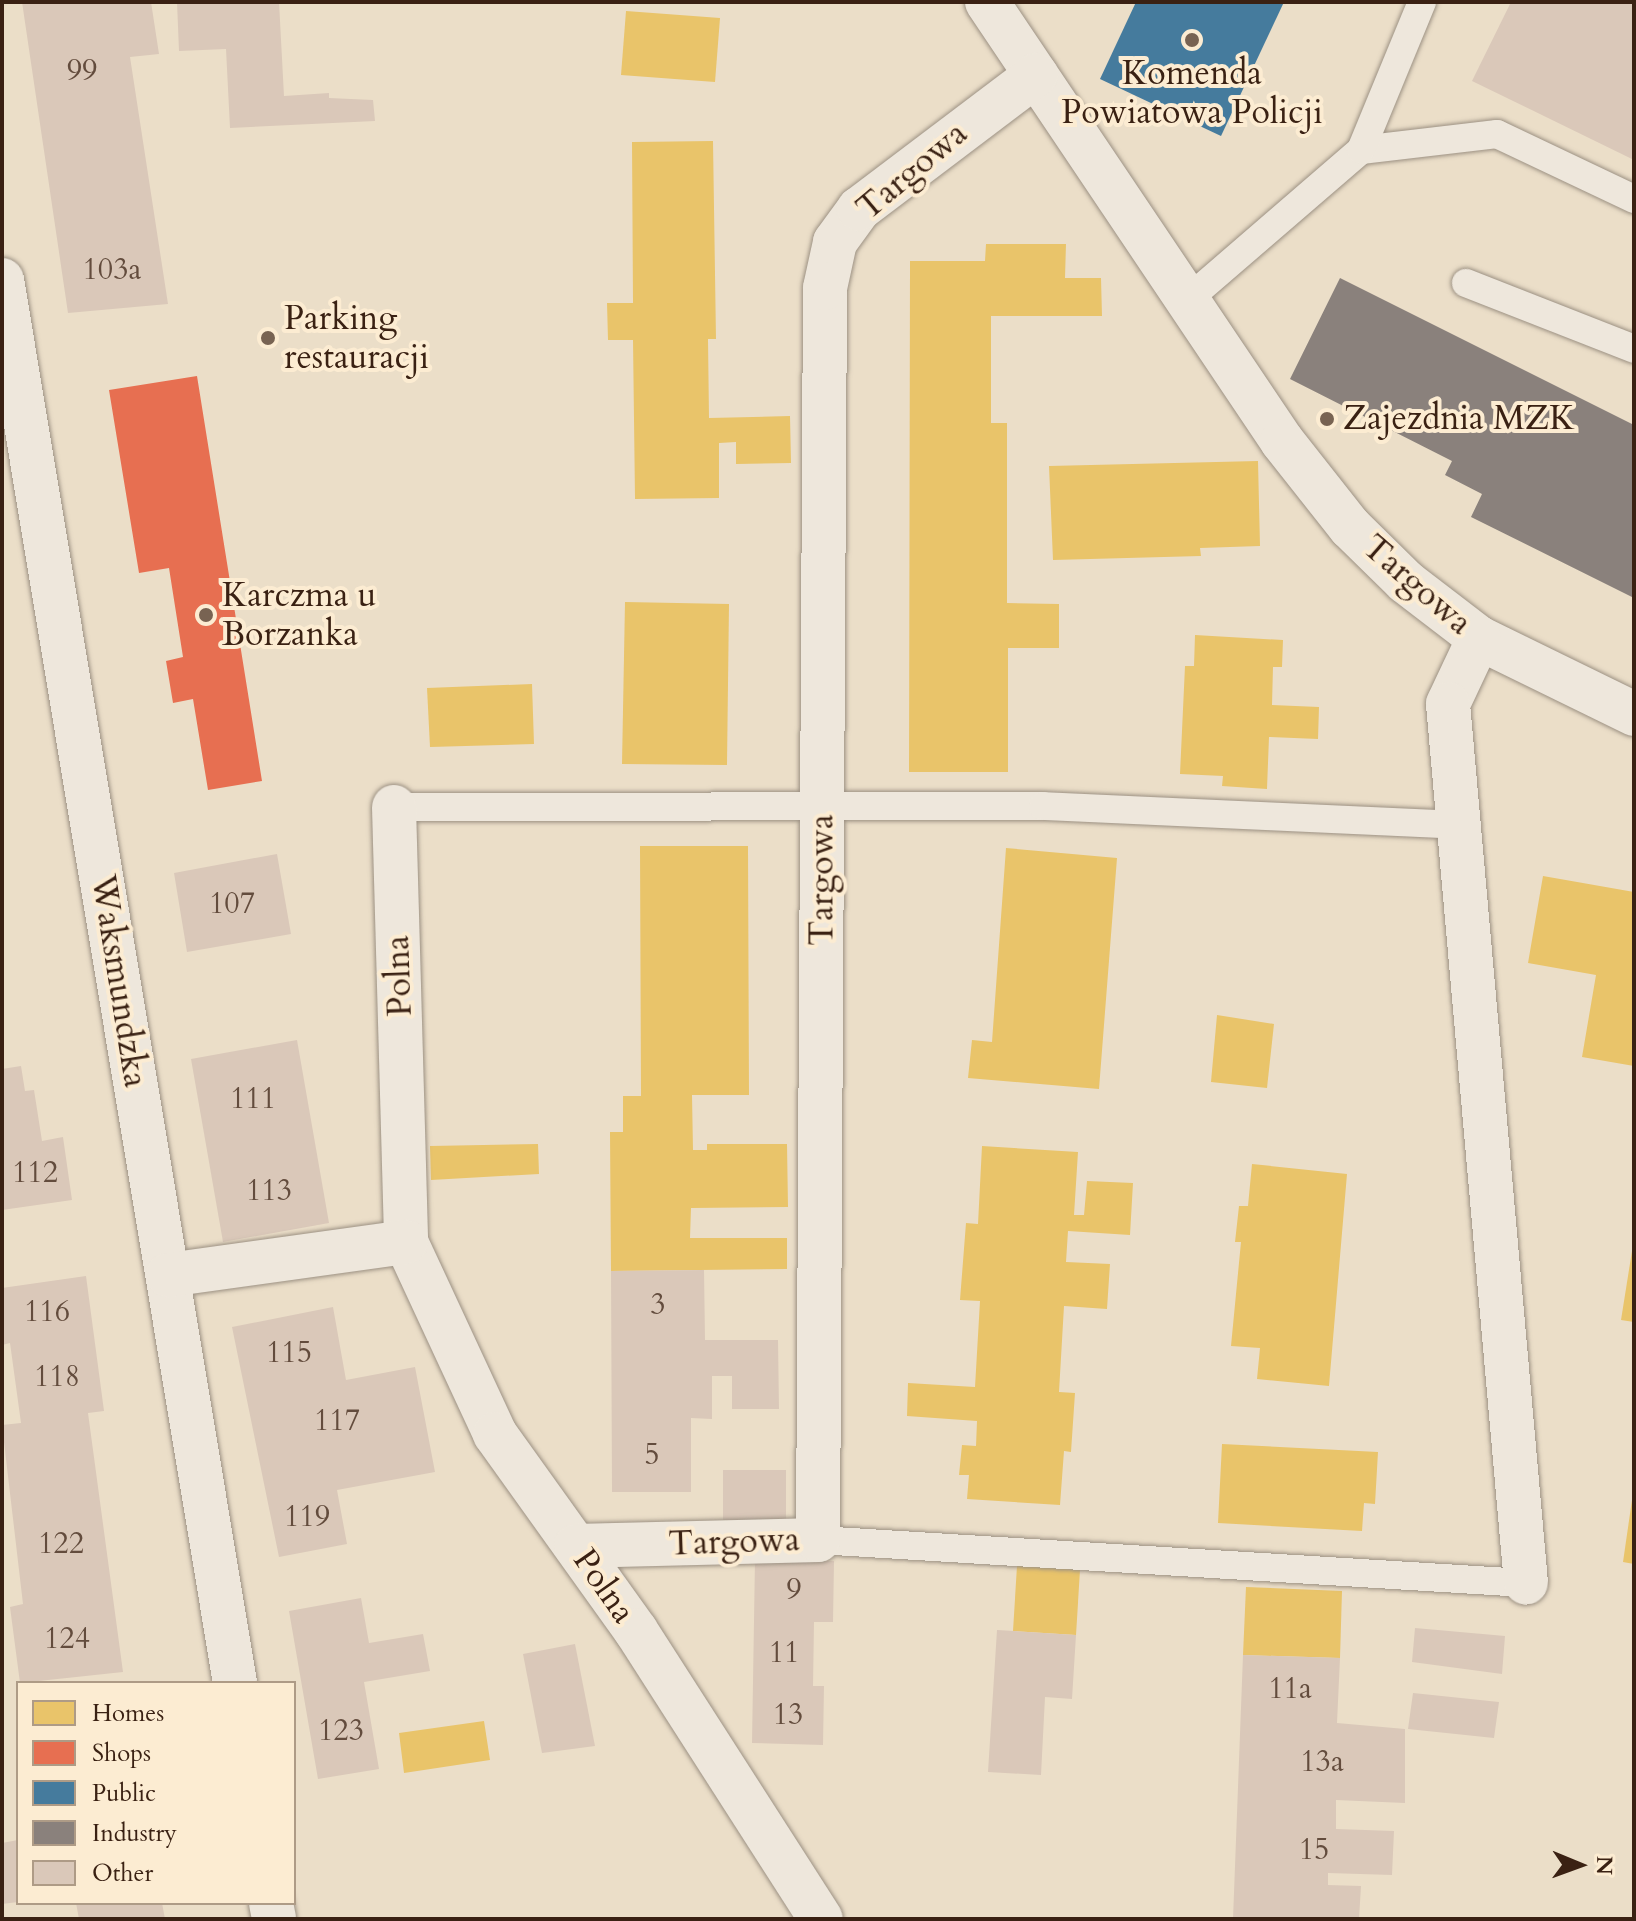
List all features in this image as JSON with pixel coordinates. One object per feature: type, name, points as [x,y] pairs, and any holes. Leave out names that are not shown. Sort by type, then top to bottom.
[{"type":"street","name":"Targowa","points":[[987,2],[1282,441],[1350,527],[1406,582],[1479,638],[1634,714]]},
{"type":"street","name":"Targowa","points":[[576,1546],[818,1540],[825,288],[835,242],[859,209],[1036,75]]},
{"type":"street","name":"Waksmundzka","points":[[2,280],[235,1681]]},
{"type":"street","points":[[1479,638],[1448,704],[1456,825],[1526,1583]]},
{"type":"street","name":"Polna","points":[[394,807],[406,1242],[495,1434],[576,1546],[821,1919]]},
{"type":"street","points":[[168,1275],[406,1242]]},
{"type":"lane","points":[[1186,301],[1361,150],[1422,2]]},
{"type":"lane","points":[[1361,150],[1497,134],[1634,199]]},
{"type":"lane","points":[[1466,283],[1634,349]]},
{"type":"lane","points":[[394,807],[1043,806],[1456,825]]},
{"type":"lane","points":[[818,1540],[1526,1583]]},
{"type":"building: Homes","points":[[626,11],[720,18],[715,82],[621,75]]},
{"type":"building: Homes","points":[[713,141],[716,339],[708,339],[709,418],[790,416],[791,463],[736,464],[736,442],[719,443],[719,498],[635,499],[633,340],[608,340],[607,303],[633,303],[632,142]]},
{"type":"building: Homes","points":[[986,244],[1066,244],[1065,278],[1101,278],[1102,316],[991,316],[991,423],[1007,423],[1007,603],[1059,604],[1059,648],[1008,648],[1008,772],[909,772],[910,261],[985,261]]},
{"type":"building: Homes","points":[[1258,461],[1260,546],[1200,548],[1201,556],[1053,560],[1049,466]]},
{"type":"building: Homes","points":[[625,602],[729,604],[727,765],[622,764]]},
{"type":"building: Homes","points":[[1195,635],[1283,640],[1282,667],[1273,667],[1272,705],[1319,707],[1318,739],[1269,737],[1267,789],[1222,786],[1223,776],[1180,774],[1185,666],[1194,666]]},
{"type":"building: Homes","points":[[532,684],[534,744],[430,747],[427,688]]},
{"type":"building: Homes","points":[[640,846],[748,846],[749,1095],[692,1095],[693,1150],[707,1150],[707,1144],[787,1144],[788,1207],[691,1208],[690,1238],[787,1238],[787,1269],[611,1271],[610,1132],[623,1132],[623,1096],[641,1096]]},
{"type":"building: Homes","points":[[1006,848],[1117,858],[1099,1089],[968,1078],[972,1040],[992,1042]]},
{"type":"building: Homes","points":[[1543,876],[1634,892],[1634,1066],[1582,1057],[1596,975],[1528,963]]},
{"type":"building: Homes","points":[[1217,1015],[1274,1024],[1267,1088],[1211,1082]]},
{"type":"building: Homes","points":[[538,1144],[539,1174],[431,1180],[430,1146]]},
{"type":"building: Homes","points":[[982,1146],[1078,1152],[1074,1215],[1084,1215],[1087,1181],[1133,1183],[1130,1235],[1068,1231],[1066,1262],[1110,1264],[1107,1309],[1064,1306],[1059,1392],[1075,1393],[1071,1452],[1064,1451],[1060,1505],[967,1499],[969,1475],[959,1475],[962,1445],[976,1446],[977,1421],[907,1416],[908,1383],[975,1387],[980,1301],[960,1300],[966,1223],[978,1224]]},
{"type":"building: Homes","points":[[1252,1164],[1347,1174],[1329,1386],[1257,1379],[1260,1348],[1231,1346],[1241,1242],[1235,1242],[1239,1206],[1248,1206]]},
{"type":"building: Homes","points":[[1634,1251],[1634,1322],[1621,1320]]},
{"type":"building: Homes","points":[[1222,1444],[1378,1452],[1375,1504],[1364,1503],[1362,1531],[1218,1523]]},
{"type":"building: Homes","points":[[1634,1500],[1634,1564],[1623,1562]]},
{"type":"building: Homes","points":[[1017,1566],[1080,1570],[1076,1635],[1013,1631]]},
{"type":"building: Homes","points":[[1246,1587],[1342,1591],[1340,1658],[1243,1655]]},
{"type":"building: Homes","points":[[484,1721],[490,1760],[404,1773],[399,1733]]},
{"type":"building: Shops","name":"Karczma u Borzanka","points":[[197,376],[262,781],[208,790],[193,699],[173,703],[166,661],[183,657],[169,568],[139,573],[109,390]]},
{"type":"building: Public","name":"Komenda Powiatowa Policji","points":[[1136,2],[1284,2],[1221,136],[1100,79]]},
{"type":"building: Industry","points":[[1340,278],[1634,425],[1634,598],[1471,517],[1482,494],[1445,475],[1452,461],[1290,379]]},
{"type":"building: Other","points":[[22,2],[151,2],[159,54],[130,57],[168,304],[68,313]]},
{"type":"building: Other","points":[[177,2],[279,2],[284,96],[329,93],[329,98],[373,100],[375,121],[230,128],[226,49],[179,51]]},
{"type":"building: Other","points":[[1511,2],[1634,2],[1634,160],[1472,81]]},
{"type":"building: Other","points":[[277,854],[291,934],[187,952],[174,873]]},
{"type":"building: Other","points":[[297,1040],[329,1223],[223,1242],[191,1059]]},
{"type":"building: Other","points":[[21,1066],[25,1091],[34,1090],[42,1141],[63,1137],[72,1200],[2,1210],[2,1069]]},
{"type":"building: Other","points":[[704,1270],[705,1340],[778,1340],[779,1409],[732,1409],[732,1376],[712,1376],[712,1419],[691,1418],[691,1492],[612,1492],[611,1271]]},
{"type":"building: Other","points":[[86,1276],[104,1411],[88,1413],[123,1672],[20,1681],[10,1607],[23,1604],[2,1425],[21,1423],[10,1343],[2,1345],[2,1288]]},
{"type":"building: Other","points":[[333,1307],[346,1380],[415,1367],[435,1472],[337,1490],[347,1544],[279,1557],[232,1327]]},
{"type":"building: Other","points":[[723,1470],[786,1470],[786,1520],[723,1520]]},
{"type":"building: Other","points":[[755,1559],[834,1561],[833,1622],[814,1622],[813,1686],[824,1686],[823,1745],[752,1743]]},
{"type":"building: Other","points":[[361,1598],[369,1643],[423,1634],[430,1671],[364,1682],[379,1769],[318,1779],[289,1611]]},
{"type":"building: Other","points":[[1415,1628],[1505,1636],[1502,1674],[1412,1662]]},
{"type":"building: Other","points":[[997,1630],[1076,1635],[1072,1699],[1045,1697],[1041,1775],[988,1772]]},
{"type":"building: Other","points":[[575,1644],[595,1746],[542,1753],[523,1654]]},
{"type":"building: Other","points":[[1243,1655],[1340,1658],[1337,1723],[1405,1729],[1405,1803],[1336,1800],[1336,1829],[1394,1831],[1392,1875],[1328,1873],[1328,1885],[1361,1886],[1359,1919],[1233,1919]]},
{"type":"building: Other","points":[[1413,1693],[1499,1702],[1494,1738],[1408,1729]]},
{"type":"building: Other","points":[[16,1840],[16,1902],[2,1904],[2,1843]]},
{"type":"building: Other","points":[[76,1905],[162,1905],[165,1919],[79,1919]]},
{"type":"place","name":"Komenda Powiatowa Policji","points":[[1192,40]]},
{"type":"place","name":"Parking restauracji","points":[[268,338]]},
{"type":"place","name":"Zajezdnia MZK","points":[[1327,419]]},
{"type":"place","name":"Karczma u Borzanka","points":[[206,615]]}]
